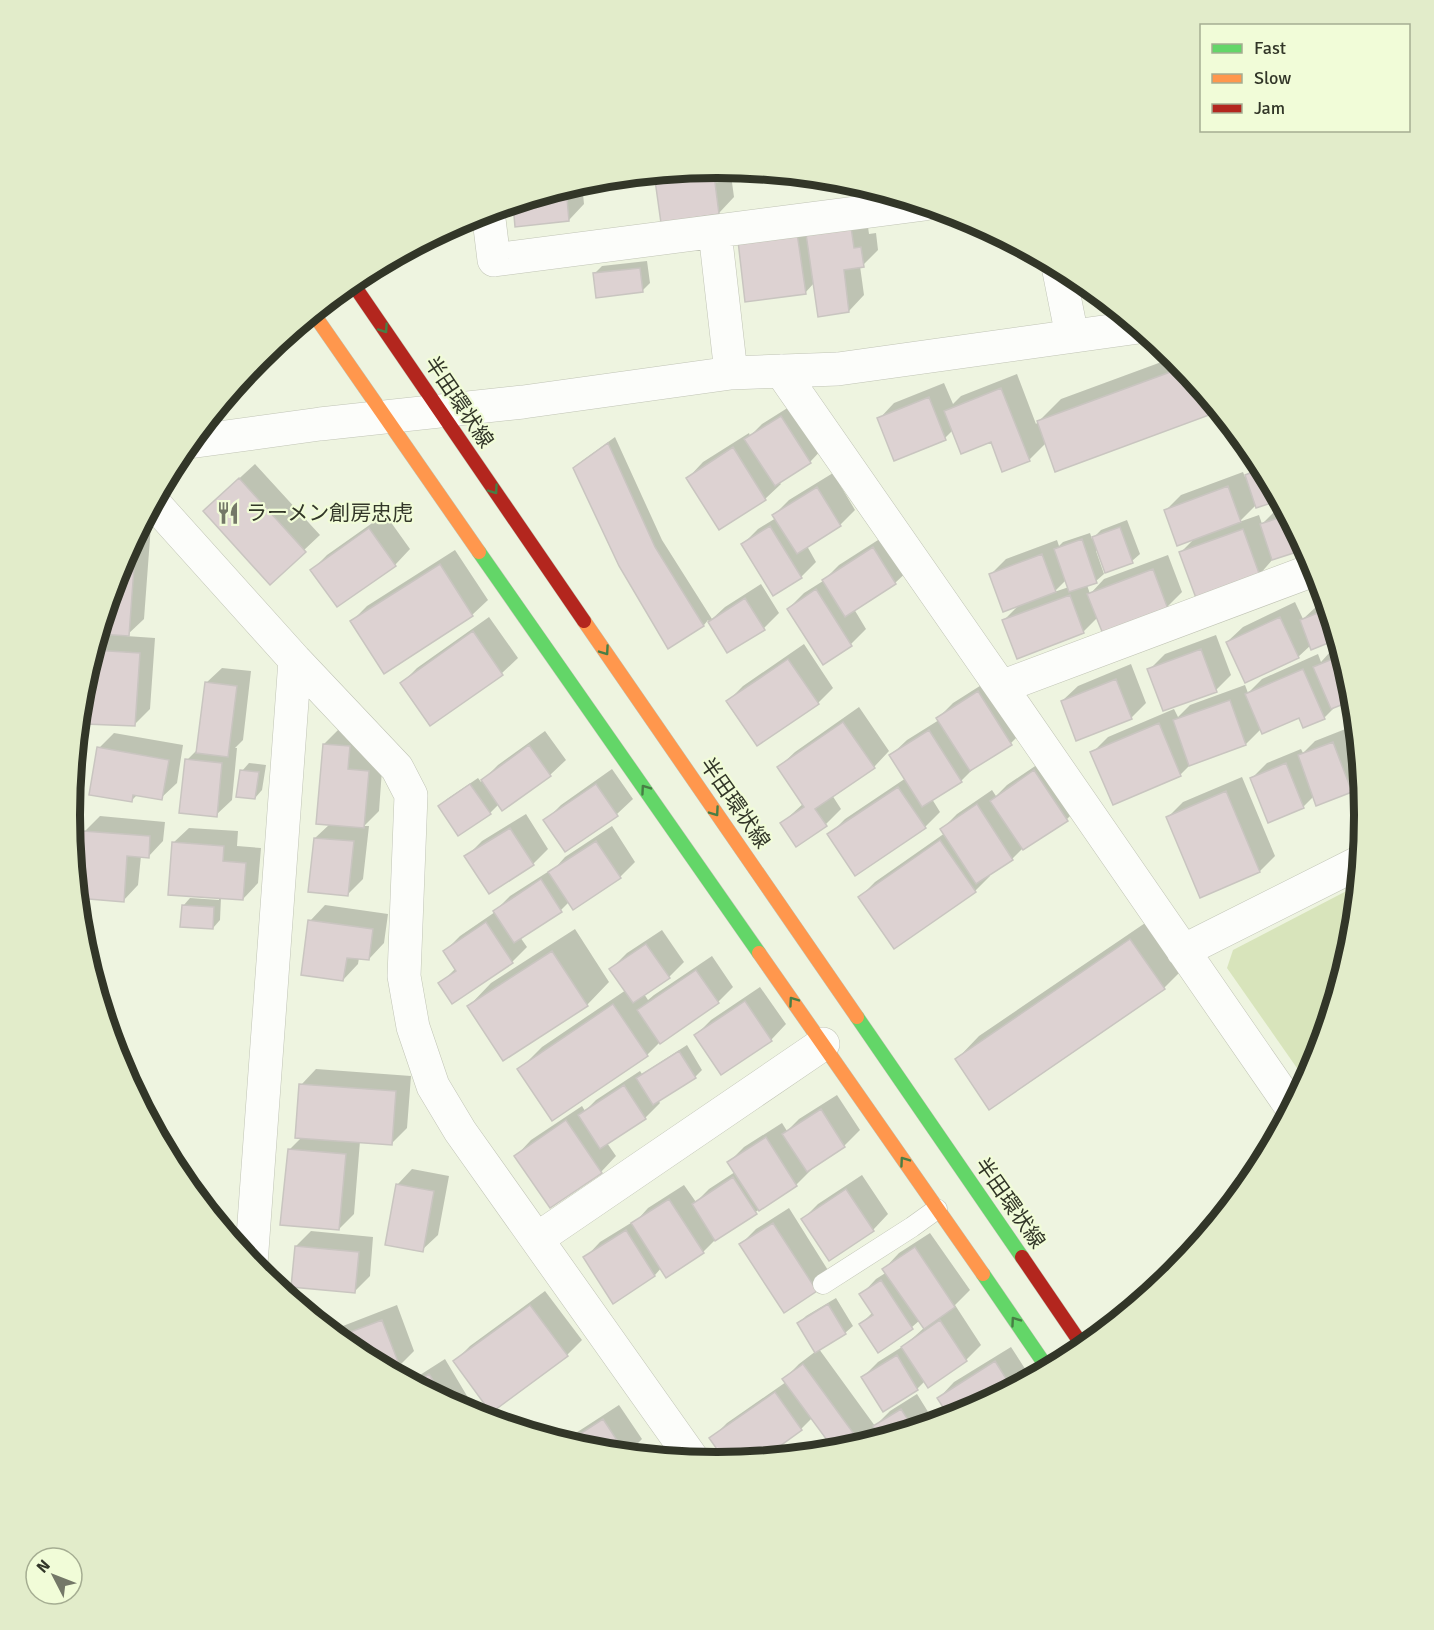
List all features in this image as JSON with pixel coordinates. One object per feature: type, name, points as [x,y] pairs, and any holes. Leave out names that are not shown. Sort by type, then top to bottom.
[{"type":"main road","name":"半田環状線","points":[[357,289],[1078,1340]]},
{"type":"main road","points":[[317,319],[1043,1362]]},
{"type":"street","points":[[489,220],[494,260],[907,207]]},
{"type":"street","points":[[715,232],[731,373]]},
{"type":"street","points":[[1061,279],[1072,336]]},
{"type":"street","points":[[202,440],[523,402],[731,373],[838,369],[1128,328]]},
{"type":"street","points":[[781,371],[1287,1101]]},
{"type":"street","points":[[158,508],[295,660],[397,768],[411,795],[404,976],[413,1027],[434,1086],[460,1131],[687,1451]]},
{"type":"street","points":[[1001,687],[1306,572]]},
{"type":"street","points":[[252,1250],[295,660]]},
{"type":"street","points":[[1183,951],[1352,866]]},
{"type":"street","points":[[537,1239],[823,1044]]},
{"type":"lane","points":[[823,1284],[937,1209]]},
{"type":"green space","points":[[1350,889],[1333,980],[1321,1020],[1300,1072],[1227,968],[1233,950]]},
{"type":"building","points":[[714,178],[719,214],[661,223],[655,181]]},
{"type":"building","points":[[567,196],[569,221],[515,227],[514,211]]},
{"type":"building","points":[[851,227],[854,248],[861,247],[864,267],[844,270],[849,312],[818,317],[806,234]]},
{"type":"building","points":[[797,233],[806,294],[745,302],[738,241]]},
{"type":"building","points":[[640,268],[643,292],[596,298],[593,273]]},
{"type":"building","points":[[1174,371],[1212,414],[1055,472],[1037,421]]},
{"type":"building","points":[[1001,388],[1030,461],[1002,472],[991,442],[961,454],[944,411]]},
{"type":"building","points":[[929,397],[946,440],[894,461],[877,418]]},
{"type":"building","points":[[781,416],[811,463],[775,486],[744,439]]},
{"type":"building","points":[[608,443],[655,547],[704,626],[668,649],[619,566],[573,468]]},
{"type":"building","points":[[733,447],[766,500],[719,530],[686,478]]},
{"type":"building","points":[[1254,472],[1273,502],[1256,508],[1245,475]]},
{"type":"building","points":[[239,478],[306,552],[270,585],[203,511]]},
{"type":"building","points":[[1228,486],[1241,522],[1177,546],[1164,510]]},
{"type":"building","points":[[817,487],[841,526],[797,554],[772,515]]},
{"type":"building","points":[[1281,517],[1297,552],[1272,560],[1260,524]]},
{"type":"building","points":[[770,526],[802,578],[773,596],[741,544]]},
{"type":"building","points":[[1120,527],[1133,563],[1105,573],[1092,537]]},
{"type":"building","points":[[369,528],[396,566],[337,607],[310,570]]},
{"type":"building","points":[[1243,529],[1260,576],[1196,598],[1179,552]]},
{"type":"building","points":[[1082,539],[1097,583],[1069,592],[1054,549]]},
{"type":"building","points":[[873,547],[896,584],[845,617],[822,580]]},
{"type":"building","points":[[1042,554],[1056,592],[1003,612],[989,574]]},
{"type":"building","points":[[135,556],[129,636],[106,634]]},
{"type":"building","points":[[440,564],[473,616],[384,674],[350,621]]},
{"type":"building","points":[[1153,569],[1168,609],[1103,634],[1087,594]]},
{"type":"building","points":[[816,589],[852,646],[823,665],[787,609]]},
{"type":"building","points":[[1070,595],[1084,633],[1017,659],[1002,620]]},
{"type":"building","points":[[745,598],[765,630],[727,653],[708,622]]},
{"type":"building","points":[[1321,612],[1331,642],[1311,650],[1300,620]]},
{"type":"building","points":[[1280,617],[1299,658],[1245,683],[1226,642]]},
{"type":"building","points":[[473,631],[503,675],[430,726],[400,683]]},
{"type":"building","points":[[1201,649],[1217,692],[1163,711],[1147,669]]},
{"type":"building","points":[[101,651],[140,653],[135,726],[86,724]]},
{"type":"building","points":[[1335,658],[1344,704],[1331,709],[1313,667]]},
{"type":"building","points":[[788,659],[819,704],[757,746],[726,701]]},
{"type":"building","points":[[1303,669],[1325,719],[1303,728],[1299,718],[1262,734],[1245,694]]},
{"type":"building","points":[[1116,679],[1132,719],[1076,741],[1061,701]]},
{"type":"building","points":[[205,682],[237,686],[228,757],[196,753]]},
{"type":"building","points":[[978,691],[1012,745],[970,771],[936,718]]},
{"type":"building","points":[[1230,700],[1246,745],[1189,766],[1173,720]]},
{"type":"building","points":[[843,722],[875,768],[815,809],[827,826],[796,847],[780,823],[804,807],[777,767]]},
{"type":"building","points":[[1159,723],[1181,776],[1113,805],[1090,752]]},
{"type":"building","points":[[929,730],[962,782],[922,807],[889,755]]},
{"type":"building","points":[[1333,742],[1352,792],[1316,806],[1298,755]]},
{"type":"building","points":[[323,744],[350,746],[348,769],[369,771],[364,828],[316,824]]},
{"type":"building","points":[[529,745],[551,776],[502,811],[481,780]]},
{"type":"building","points":[[97,747],[169,760],[162,800],[133,795],[132,802],[89,795]]},
{"type":"building","points":[[185,759],[222,763],[217,817],[179,813]]},
{"type":"building","points":[[1286,763],[1304,808],[1268,823],[1250,778]]},
{"type":"building","points":[[240,770],[259,772],[255,799],[236,797]]},
{"type":"building","points":[[1034,770],[1068,821],[1023,850],[990,801]]},
{"type":"building","points":[[470,784],[491,814],[458,836],[438,806]]},
{"type":"building","points":[[596,784],[618,816],[565,852],[543,820]]},
{"type":"building","points":[[898,787],[926,828],[855,876],[827,834]]},
{"type":"building","points":[[1226,791],[1260,872],[1200,898],[1166,817]]},
{"type":"building","points":[[977,804],[1013,860],[976,884],[940,829]]},
{"type":"building","points":[[510,828],[534,865],[489,894],[464,856]]},
{"type":"building","points":[[83,831],[150,836],[149,858],[127,856],[124,902],[85,899],[81,854]]},
{"type":"building","points":[[314,838],[354,841],[348,896],[308,892]]},
{"type":"building","points":[[940,840],[976,892],[894,949],[858,897]]},
{"type":"building","points":[[596,841],[621,878],[573,910],[548,872]]},
{"type":"building","points":[[172,842],[224,846],[223,861],[246,863],[243,900],[168,895]]},
{"type":"building","points":[[541,879],[562,912],[514,943],[493,911]]},
{"type":"building","points":[[182,905],[214,907],[213,929],[180,927]]},
{"type":"building","points":[[308,920],[373,929],[369,960],[347,958],[343,981],[301,975]]},
{"type":"building","points":[[486,922],[513,963],[452,1004],[438,983],[456,971],[443,951]]},
{"type":"building","points":[[1130,939],[1165,989],[989,1110],[955,1059]]},
{"type":"building","points":[[646,944],[670,978],[633,1003],[609,969]]},
{"type":"building","points":[[552,951],[588,1006],[503,1061],[467,1006]]},
{"type":"building","points":[[696,970],[719,1003],[660,1044],[637,1010]]},
{"type":"building","points":[[745,1001],[772,1041],[721,1075],[694,1035]]},
{"type":"building","points":[[613,1004],[648,1056],[552,1121],[517,1069]]},
{"type":"building","points":[[679,1051],[696,1078],[653,1105],[636,1078]]},
{"type":"building","points":[[299,1084],[396,1091],[392,1145],[295,1138]]},
{"type":"building","points":[[624,1085],[646,1119],[600,1149],[578,1115]]},
{"type":"building","points":[[821,1109],[845,1147],[807,1172],[782,1134]]},
{"type":"building","points":[[566,1120],[602,1173],[550,1208],[514,1156]]},
{"type":"building","points":[[766,1137],[797,1186],[759,1211],[727,1162]]},
{"type":"building","points":[[288,1149],[346,1154],[339,1230],[280,1225]]},
{"type":"building","points":[[733,1177],[757,1214],[715,1241],[692,1204]]},
{"type":"building","points":[[396,1184],[434,1191],[423,1252],[385,1245]]},
{"type":"building","points":[[846,1189],[874,1231],[829,1261],[801,1219]]},
{"type":"building","points":[[669,1199],[704,1253],[666,1278],[631,1223]]},
{"type":"building","points":[[773,1223],[817,1291],[784,1313],[739,1244]]},
{"type":"building","points":[[626,1230],[655,1276],[613,1304],[583,1257]]},
{"type":"building","points":[[295,1246],[359,1252],[355,1293],[291,1287]]},
{"type":"building","points":[[915,1247],[955,1307],[924,1329],[882,1269]]},
{"type":"building","points":[[881,1280],[913,1329],[878,1353],[859,1324],[873,1315],[859,1294]]},
{"type":"building","points":[[828,1304],[846,1334],[815,1353],[797,1323]]},
{"type":"building","points":[[530,1305],[568,1356],[493,1412],[489,1410],[453,1361]]},
{"type":"building","points":[[382,1320],[400,1367],[363,1345],[347,1333]]},
{"type":"building","points":[[940,1320],[967,1361],[928,1388],[901,1347]]},
{"type":"building","points":[[897,1355],[918,1390],[883,1412],[861,1377]]},
{"type":"building","points":[[995,1361],[1008,1382],[945,1410],[937,1398]]},
{"type":"building","points":[[803,1364],[856,1437],[828,1442],[782,1379]]},
{"type":"building","points":[[429,1374],[438,1388],[435,1387],[421,1379]]},
{"type":"building","points":[[775,1392],[802,1430],[775,1449],[759,1451],[719,1452],[709,1438]]},
{"type":"building","points":[[901,1409],[910,1423],[877,1432],[873,1426]]},
{"type":"building","points":[[603,1419],[620,1445],[593,1440],[576,1436]]},
{"type":"traffic: fast","points":[[479,552],[759,953]]},
{"type":"traffic: fast","points":[[857,1017],[1022,1257]]},
{"type":"traffic: fast","points":[[983,1274],[1043,1362]]},
{"type":"traffic: slow","points":[[317,319],[479,552]]},
{"type":"traffic: slow","points":[[584,621],[857,1017]]},
{"type":"traffic: slow","points":[[759,953],[983,1274]]},
{"type":"traffic: jam","points":[[357,289],[584,621]]},
{"type":"traffic: jam","points":[[1022,1257],[1078,1340]]},
{"type":"place","name":"ラーメン創房忠虎","points":[[228,513]]}]
